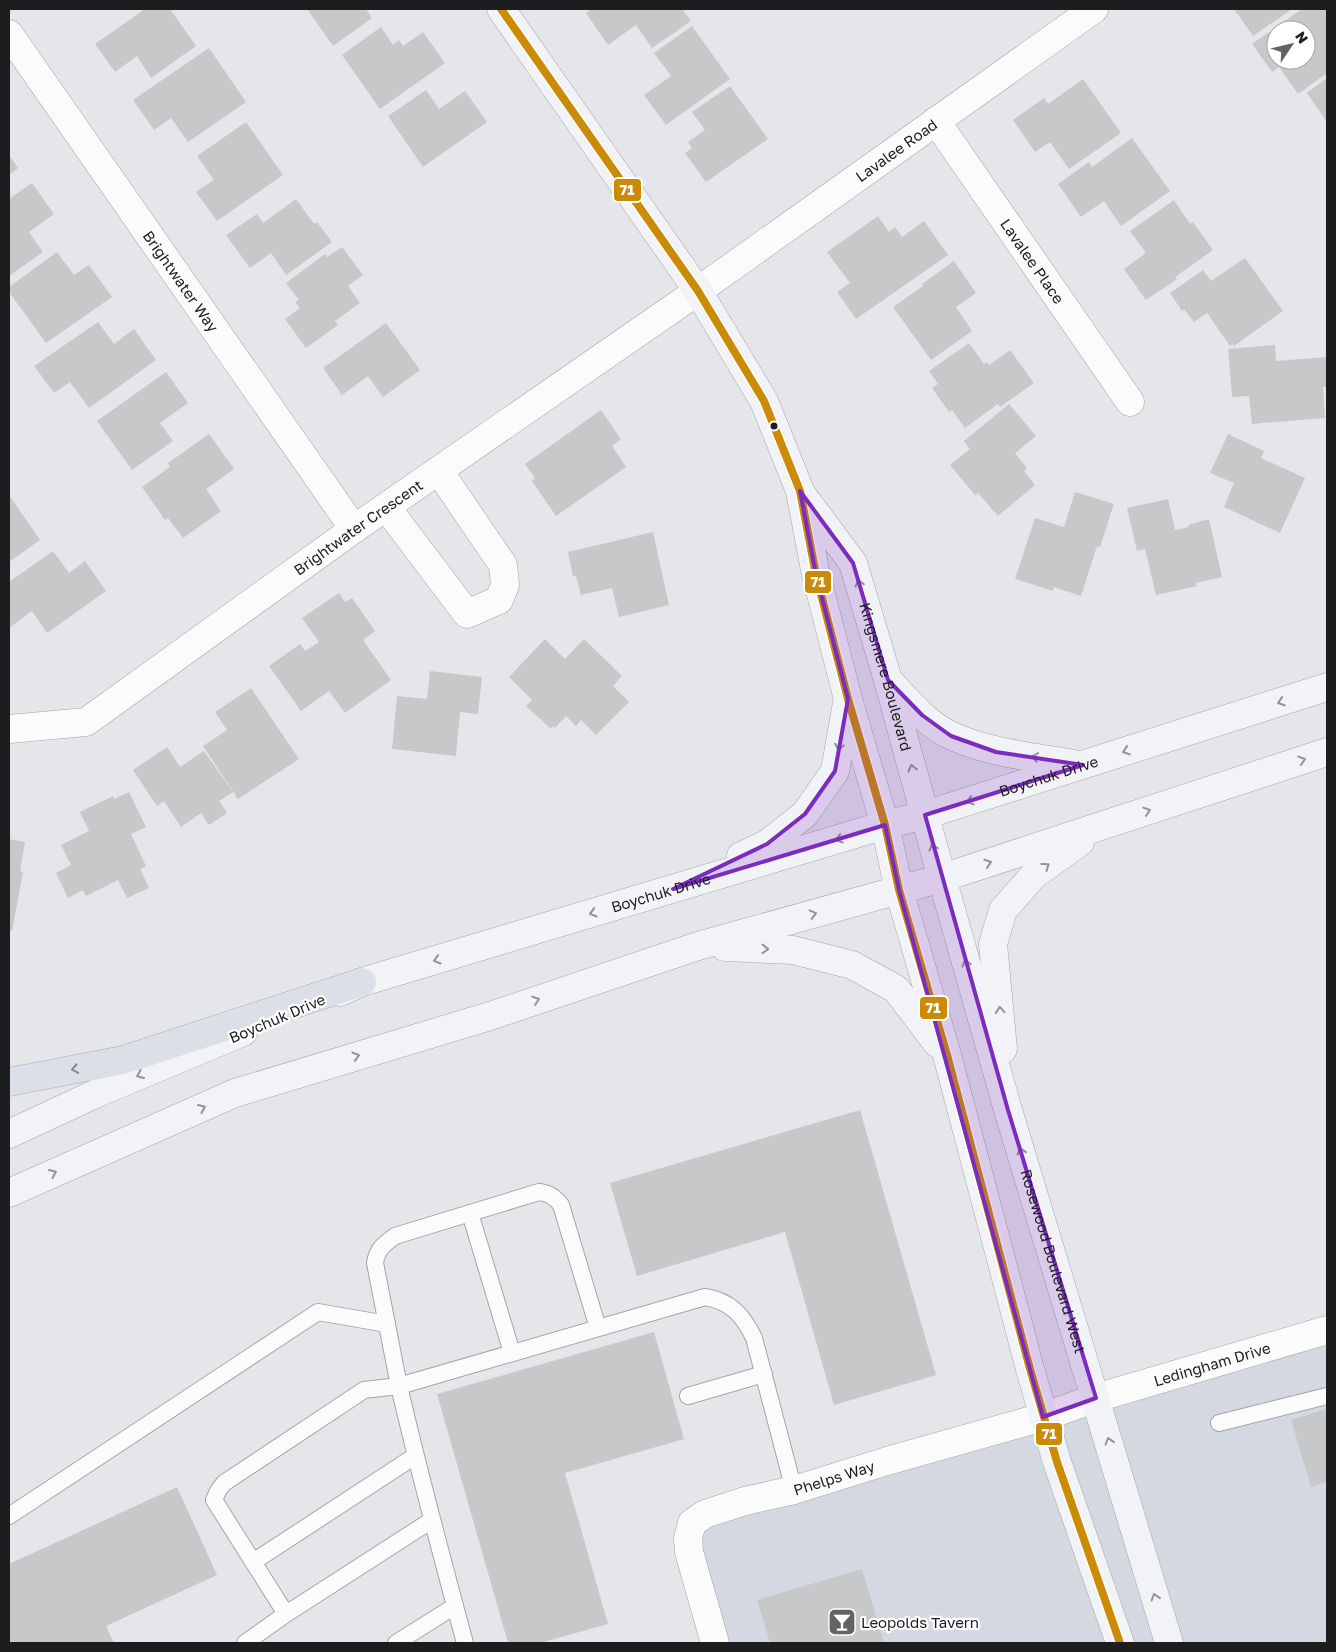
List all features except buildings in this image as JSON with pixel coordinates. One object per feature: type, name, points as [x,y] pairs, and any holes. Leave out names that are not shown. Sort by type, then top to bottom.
[{"type":"highway","points":[[9,1082],[123,1060],[362,982]]},
{"type":"main road","name":"Kingsmere Boulevard","points":[[501,9],[698,291],[764,401],[800,491],[816,575],[848,699],[885,825]]},
{"type":"main road","name":"Kingsmere Boulevard","points":[[800,491],[853,563],[888,680],[942,878]]},
{"type":"main road","points":[[888,680],[922,715],[951,736],[996,752],[1083,765]]},
{"type":"main road","name":"Boychuk Drive","points":[[9,1134],[95,1094],[362,982],[885,825],[925,815],[1327,687]]},
{"type":"main road","points":[[673,889],[766,844],[805,814],[835,771],[848,699]]},
{"type":"main road","points":[[9,1193],[235,1094],[490,1016],[698,946],[942,878],[1327,752]]},
{"type":"main road","points":[[885,825],[899,890],[947,1055],[1043,1417],[1120,1643]]},
{"type":"main road","points":[[1008,1110],[993,944],[1003,910],[1034,875],[1101,826]]},
{"type":"main road","name":"Rosewood Boulevard West","points":[[942,878],[1008,1110],[1169,1643]]},
{"type":"main road","points":[[698,946],[793,950],[852,965],[896,989],[947,1055]]},
{"type":"street","name":"Lavalee Road","points":[[698,291],[1094,9]]},
{"type":"street","name":"Brightwater Way","points":[[9,34],[354,529]]},
{"type":"street","name":"Lavalee Place","points":[[936,121],[1130,402]]},
{"type":"street","name":"Brightwater Crescent","points":[[9,729],[86,722],[354,529],[387,508],[698,291]]},
{"type":"street","points":[[387,508],[466,614],[499,600],[505,585],[502,564],[439,471]]},
{"type":"street","name":"Ledingham Drive","points":[[1096,1398],[1327,1330]]},
{"type":"street","name":"Phelps Way","points":[[715,1643],[689,1552],[688,1538],[692,1523],[705,1514],[1043,1417],[1096,1398]]},
{"type":"lane","points":[[465,1643],[415,1456],[399,1386],[375,1263],[376,1252],[395,1236],[539,1192],[547,1193],[556,1198],[561,1205],[598,1328]]},
{"type":"lane","points":[[470,1213],[512,1353]]},
{"type":"lane","points":[[286,1614],[214,1500],[224,1483],[364,1390],[399,1386],[705,1297],[718,1299],[734,1309],[748,1325],[754,1338],[794,1490]]},
{"type":"lane","points":[[9,1516],[318,1312],[387,1324]]},
{"type":"lane","points":[[688,1396],[764,1374]]},
{"type":"lane","points":[[1220,1423],[1327,1396]]},
{"type":"lane","points":[[253,1562],[415,1456]]},
{"type":"lane","points":[[245,1643],[286,1614],[432,1520]]},
{"type":"lane","points":[[396,1643],[455,1606]]},
{"type":"highlighted area","points":[[800,491],[853,563],[888,680],[922,715],[951,736],[996,752],[1083,765],[925,815],[1008,1110],[1096,1398],[1043,1417],[899,890],[885,825],[673,889],[767,844],[805,814],[835,771],[848,699],[816,575]]},
{"type":"shaded area","points":[[1327,1330],[1327,1643],[715,1643],[692,1523]]},
{"type":"transit line","name":"71","points":[[501,9],[698,291],[764,401],[800,491],[816,575],[848,699],[885,825],[899,890],[947,1055],[1030,1369],[1057,1462],[1120,1643]]},
{"type":"place","name":"Leopolds Tavern","points":[[842,1622]]}]
